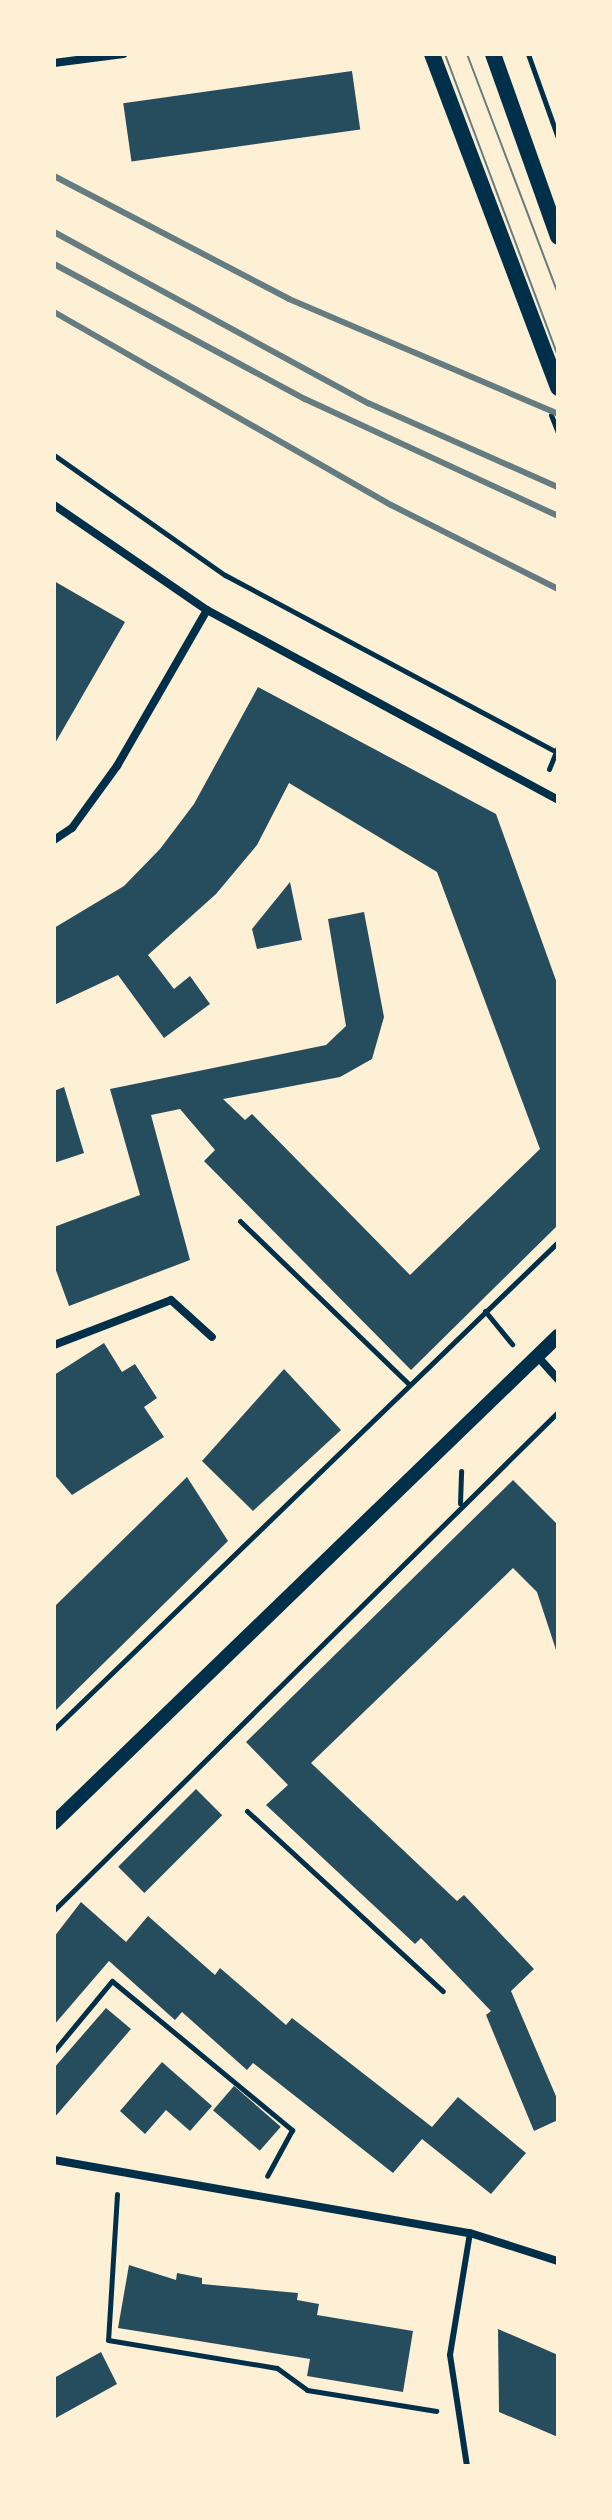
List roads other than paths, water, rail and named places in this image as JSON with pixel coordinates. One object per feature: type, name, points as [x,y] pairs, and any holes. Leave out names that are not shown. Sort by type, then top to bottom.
[{"type":"main road","points":[[432,54],[558,388]]},
{"type":"main road","points":[[493,54],[558,237]]},
{"type":"street","points":[[54,63],[123,54]]},
{"type":"street","points":[[54,505],[207,610],[558,800]]},
{"type":"street","points":[[54,840],[72,828],[117,766],[207,610]]},
{"type":"street","points":[[54,1345],[171,1300],[212,1337]]},
{"type":"street","points":[[54,1823],[558,1336]]},
{"type":"street","points":[[538,1357],[558,1379]]},
{"type":"street","points":[[54,2160],[470,2233],[558,2261]]},
{"type":"lane","points":[[467,2466],[450,2355],[470,2233]]},
{"type":"tram line","points":[[445,54],[558,357]]},
{"type":"tram line","points":[[467,54],[558,293]]},
{"type":"railway","points":[[54,176],[289,299],[558,414]]},
{"type":"railway","points":[[54,232],[368,403],[558,487]]},
{"type":"railway","points":[[54,264],[305,399],[558,516]]},
{"type":"railway","points":[[54,312],[391,505],[558,589]]}]
